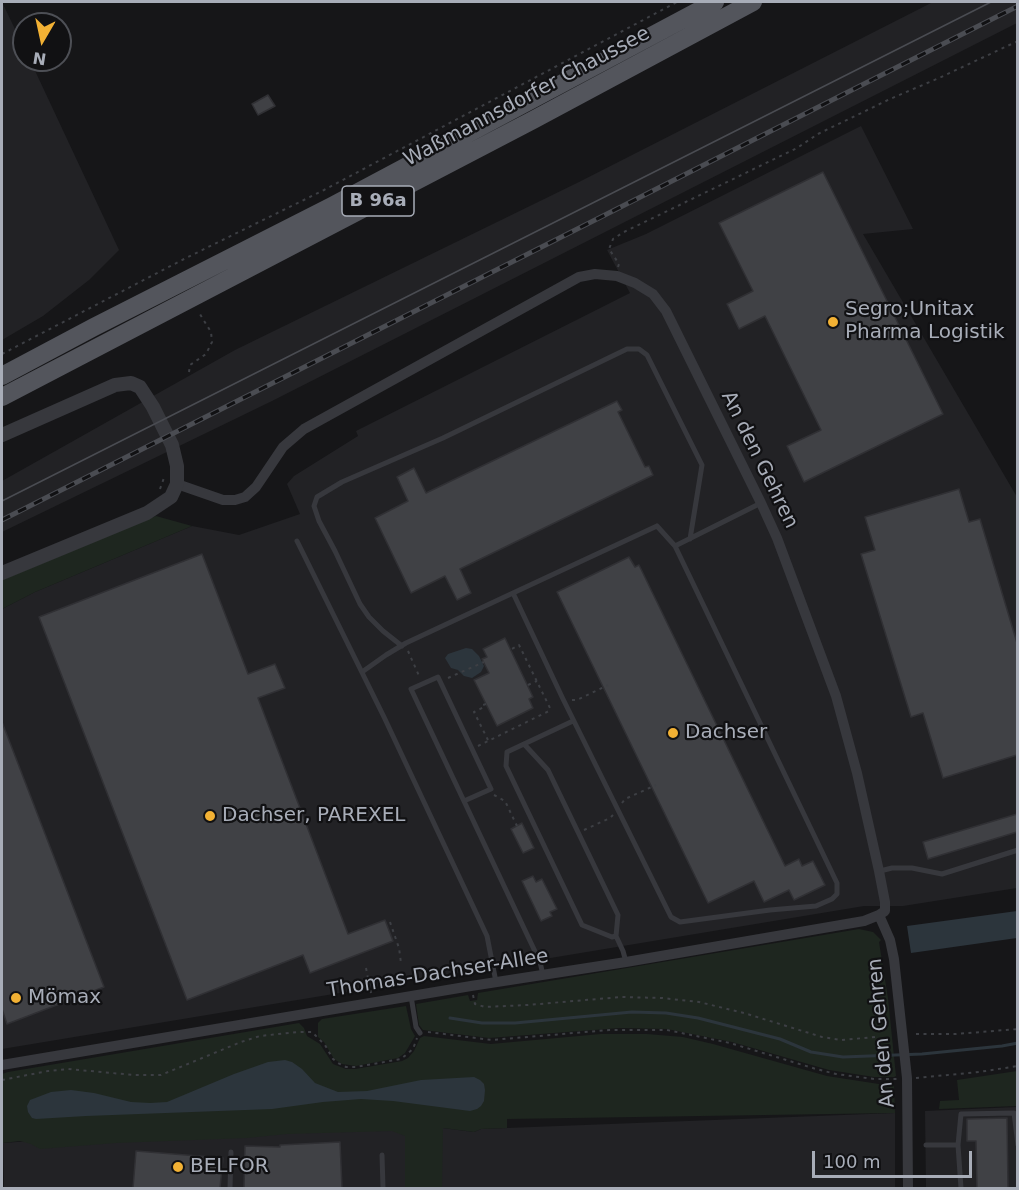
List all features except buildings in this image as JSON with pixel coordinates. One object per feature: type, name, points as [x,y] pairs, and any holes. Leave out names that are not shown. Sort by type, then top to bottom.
[{"type":"main road","name":"Waßmannsdorfer Chaussee","points":[[2,376],[342,200],[715,2]]},
{"type":"main road","name":"Waßmannsdorfer Chaussee","points":[[2,398],[753,2]]},
{"type":"street","name":"An den Gehren","points":[[177,484],[223,500],[235,500],[251,494],[283,447],[313,423],[579,277],[595,274],[617,276],[635,283],[652,294],[666,311],[761,503],[777,538],[836,696],[857,773],[879,871],[885,902],[885,911],[879,915],[890,940],[894,959],[906,1075],[908,1188]]},
{"type":"street","points":[[2,435],[115,385],[131,383],[140,387],[153,407],[172,445],[177,463],[177,484],[171,497],[147,513],[2,573]]},
{"type":"street","name":"Thomas-Dachser-Allee","points":[[2,1065],[626,962],[853,923],[879,915]]},
{"type":"lane","points":[[404,645],[383,631],[360,604],[319,521],[314,506],[317,497],[342,482],[443,438],[627,349],[639,349],[647,356],[702,465],[690,539]]},
{"type":"lane","points":[[675,546],[761,503]]},
{"type":"lane","points":[[362,672],[386,654],[404,645],[513,593],[657,526],[675,546],[837,884],[837,894],[832,899],[816,906],[680,922],[670,916],[573,721],[513,593]]},
{"type":"lane","points":[[297,541],[487,936],[496,982]]},
{"type":"lane","points":[[464,801],[491,789],[438,676],[411,689],[540,962],[543,975]]},
{"type":"lane","points":[[573,721],[507,752],[506,766],[582,925],[612,937],[616,936]]},
{"type":"lane","points":[[524,744],[548,770],[618,915],[616,936],[626,962]]},
{"type":"lane","points":[[879,871],[892,868],[912,868],[942,874],[1017,850]]},
{"type":"lane","points":[[411,996],[416,1027],[420,1033]]},
{"type":"lane","points":[[961,1188],[958,1145],[961,1114],[1014,1113],[1017,1145]]},
{"type":"lane","points":[[926,1145],[958,1145]]},
{"type":"lane","points":[[230,1188],[231,1152]]},
{"type":"lane","points":[[382,1155],[382,1188]]},
{"type":"path","points":[[2,354],[184,259],[324,190],[677,2]]},
{"type":"path","points":[[617,276],[619,264],[609,249],[613,239],[624,232],[797,148],[818,134],[890,99],[1017,41]]},
{"type":"path","points":[[189,372],[190,365],[206,354],[212,342],[211,332],[191,298]]},
{"type":"path","points":[[404,645],[423,684]]},
{"type":"path","points":[[472,749],[549,711],[550,708],[519,645],[510,650]]},
{"type":"path","points":[[449,678],[484,662]]},
{"type":"path","points":[[528,685],[537,681]]},
{"type":"path","points":[[546,700],[577,700],[608,685]]},
{"type":"path","points":[[486,704],[474,712],[488,741]]},
{"type":"path","points":[[486,791],[505,801],[517,826]]},
{"type":"path","points":[[390,922],[399,948],[401,963]]},
{"type":"path","points":[[366,968],[371,993]]},
{"type":"path","points":[[474,999],[475,1004],[485,1007],[622,997],[662,998],[699,1002],[822,1037],[841,1040],[876,1037]]},
{"type":"path","points":[[916,1034],[956,1034],[1017,1029]]},
{"type":"path","points":[[2,1080],[68,1069],[161,1075],[224,1048],[260,1036],[298,1032],[312,1032],[326,1045],[333,1059],[338,1063],[346,1067],[356,1067],[401,1059],[413,1049],[420,1033],[429,1032],[492,1040],[609,1030],[667,1030],[730,1043],[826,1071],[884,1079],[906,1075]]},
{"type":"path","points":[[922,1077],[1017,1066]]},
{"type":"shaded area","points":[[2,2],[12,23],[12,72],[36,72],[119,250],[89,280],[43,316],[2,340]]},
{"type":"shaded area","points":[[933,2],[1017,2],[1017,23],[272,401],[2,532],[2,481],[235,350],[579,182]]},
{"type":"shaded area","points":[[861,126],[913,229],[863,234],[1017,497],[1017,888],[903,906],[864,906],[2,1049],[2,609],[35,592],[192,526],[239,535],[300,514],[287,484],[294,476],[358,436],[356,431],[630,293],[607,250],[646,234]]},
{"type":"shaded area","points":[[156,516],[192,526],[35,592],[2,609],[2,580]]},
{"type":"shaded area","points":[[466,648],[472,649],[479,656],[484,666],[481,672],[472,678],[451,668],[445,658],[448,654]]},
{"type":"shaded area","points":[[1017,911],[1017,938],[911,953],[907,926]]},
{"type":"shaded area","points":[[859,929],[873,932],[881,940],[879,942],[888,998],[896,1076],[894,1077],[874,1077],[829,1070],[732,1042],[667,1029],[620,1028],[489,1038],[423,1030],[419,1025],[416,1004],[468,995],[470,1001],[477,1000],[478,993]]},
{"type":"shaded area","points":[[406,1006],[411,1029],[415,1036],[405,1053],[398,1058],[356,1066],[342,1064],[334,1059],[324,1042],[318,1037],[318,1023],[322,1019]]},
{"type":"shaded area","points":[[299,1023],[307,1036],[320,1044],[333,1064],[346,1069],[402,1061],[408,1058],[420,1038],[424,1036],[491,1044],[601,1034],[683,1037],[827,1076],[894,1084],[895,1113],[507,1119],[507,1128],[481,1129],[474,1132],[443,1128],[442,1188],[405,1188],[405,1136],[392,1131],[287,1134],[40,1149],[20,1141],[3,1143],[2,1074]]},
{"type":"shaded area","points":[[285,1060],[302,1069],[315,1083],[338,1092],[367,1091],[421,1080],[474,1077],[484,1084],[484,1101],[477,1109],[470,1111],[361,1099],[272,1109],[36,1119],[32,1118],[28,1112],[27,1106],[30,1100],[51,1092],[71,1090],[131,1102],[167,1102],[234,1074],[268,1062]]},
{"type":"shaded area","points":[[1017,1071],[1017,1106],[939,1109],[940,1101],[959,1100],[957,1080]]},
{"type":"shaded area","points":[[1017,1107],[1017,1188],[926,1188],[925,1111]]},
{"type":"shaded area","points":[[895,1113],[895,1188],[4,1188],[3,1143],[155,1132],[443,1128],[474,1132],[481,1129]]},
{"type":"waterway","points":[[450,1018],[482,1023],[515,1023],[632,1012],[666,1013],[698,1018],[780,1039],[811,1052],[843,1057],[922,1054],[1018,1043]]},
{"type":"tram line","points":[[2,501],[991,2]]},
{"type":"railway","points":[[2,520],[1018,6]]},
{"type":"place","name":"Segro;Unitax Pharma Logistik","points":[[833,322]]},
{"type":"place","name":"Dachser","points":[[673,733]]},
{"type":"place","name":"Dachser, PAREXEL","points":[[210,816]]},
{"type":"place","name":"Mömax","points":[[16,998]]},
{"type":"place","name":"BELFOR","points":[[178,1167]]}]
